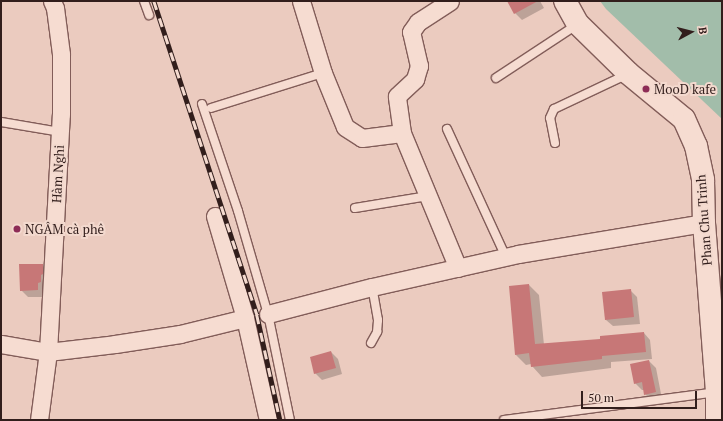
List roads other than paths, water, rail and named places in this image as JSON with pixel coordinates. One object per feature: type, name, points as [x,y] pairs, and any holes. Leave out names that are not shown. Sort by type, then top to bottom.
[{"type":"street","name":"Hàm Nghi","points":[[39,420],[48,352],[60,132],[61,54],[56,8],[52,1]]},
{"type":"street","points":[[301,1],[323,73],[345,127],[362,138],[402,133]]},
{"type":"street","points":[[450,1],[418,22],[411,32],[419,66],[415,79],[397,96],[402,133],[458,268]]},
{"type":"street","name":"Phan Chu Trinh","points":[[565,1],[578,24],[628,73],[684,119],[696,146],[703,180],[704,224],[717,391],[717,420]]},
{"type":"street","points":[[216,216],[245,318],[268,420]]},
{"type":"street","points":[[268,314],[372,287],[506,257],[704,224]]},
{"type":"street","points":[[1,344],[48,352],[180,334],[245,318]]},
{"type":"lane","points":[[144,1],[149,15]]},
{"type":"lane","points":[[496,78],[578,24]]},
{"type":"lane","points":[[211,108],[323,73]]},
{"type":"lane","points":[[555,143],[550,118],[554,108],[628,73]]},
{"type":"lane","points":[[202,104],[238,211],[268,314],[290,420]]},
{"type":"lane","points":[[1,122],[60,132]]},
{"type":"lane","points":[[447,129],[506,257]]},
{"type":"lane","points":[[355,208],[428,196]]},
{"type":"lane","points":[[371,343],[377,332],[378,320],[372,287]]},
{"type":"lane","points":[[504,420],[717,391]]},
{"type":"railway","points":[[154,1],[257,315],[280,420]]},
{"type":"place","name":"MooD kafe","points":[[646,89]]},
{"type":"place","name":"NGÂM cà phê","points":[[17,229]]}]
